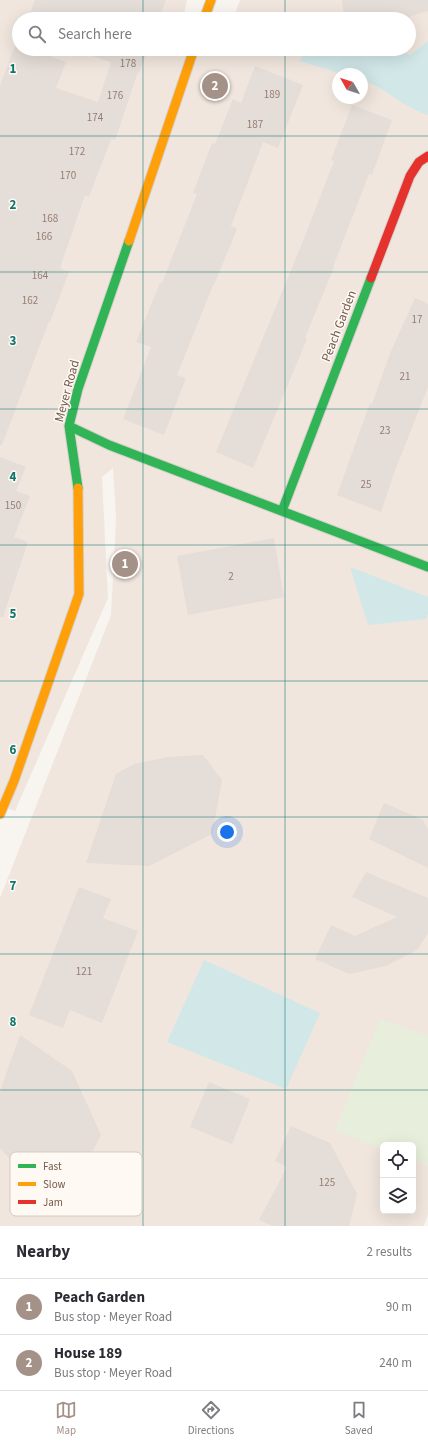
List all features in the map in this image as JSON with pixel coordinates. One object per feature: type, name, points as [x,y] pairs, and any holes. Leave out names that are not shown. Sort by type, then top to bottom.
[{"type":"street","points":[[207,12],[211,0]]},
{"type":"street","name":"Meyer Road","points":[[0,814],[10,780],[79,594],[78,493],[69,426],[78,389],[192,56]]},
{"type":"street","name":"Peach Garden","points":[[282,511],[410,176],[419,162],[428,156]]},
{"type":"street","points":[[69,426],[109,445],[428,566]]},
{"type":"shaded area","points":[[0,0],[187,0],[184,12],[12,12],[12,56],[416,56],[416,12],[236,12],[240,0],[428,0],[428,1214],[424,1226],[0,1226],[0,898],[111,615],[116,518],[113,468],[102,477],[108,598],[15,811],[0,805]]},
{"type":"shaded area","points":[[428,41],[428,115],[411,108],[368,83],[368,68],[332,68],[332,71],[300,61],[302,56],[416,56],[416,50]]},
{"type":"shaded area","points":[[350,567],[428,597],[428,614],[426,619],[368,625]]},
{"type":"shaded area","points":[[204,960],[320,1013],[286,1089],[167,1042]]},
{"type":"green space","points":[[380,1019],[428,1036],[428,1166],[416,1161],[416,1142],[380,1142],[380,1148],[335,1130]]},
{"type":"building","points":[[35,0],[166,0],[162,12],[31,12]]},
{"type":"building","points":[[342,0],[428,0],[428,11],[416,15],[416,12],[343,12]]},
{"type":"building","points":[[12,54],[12,56],[50,56],[66,62],[56,88],[98,102],[111,62],[92,56],[145,56],[139,73],[138,72],[115,140],[111,139],[89,197],[85,195],[60,268],[69,272],[2,445],[0,445],[0,85]]},
{"type":"building","points":[[255,66],[303,85],[278,148],[263,142],[231,226],[237,229],[177,375],[186,378],[164,435],[123,419],[151,347],[136,342],[160,283],[162,283],[197,194],[193,193],[212,143],[215,144],[233,99],[241,103]]},
{"type":"building","points":[[352,105],[392,120],[372,175],[369,174],[334,267],[305,338],[307,339],[253,468],[216,452],[303,241],[334,161],[331,160]]},
{"type":"building","points":[[415,298],[428,304],[428,387],[394,473],[381,512],[337,495],[370,403],[372,404],[391,351]]},
{"type":"building","points":[[0,457],[26,467],[16,491],[30,496],[14,537],[28,542],[3,617],[0,617]]},
{"type":"building","points":[[274,538],[284,597],[188,615],[177,556]]},
{"type":"building","points":[[203,755],[222,780],[212,834],[149,866],[86,863],[116,774],[134,764],[168,757]]},
{"type":"building","points":[[384,803],[423,820],[428,829],[428,868],[369,839]]},
{"type":"building","points":[[366,872],[428,898],[428,933],[417,950],[386,966],[349,974],[315,959],[331,925],[355,936],[397,917],[352,897]]},
{"type":"building","points":[[79,887],[111,899],[103,918],[138,931],[102,1023],[70,1010],[63,1028],[29,1015]]},
{"type":"building","points":[[20,1035],[72,1071],[101,1135],[92,1152],[10,1152],[10,1159],[0,1148],[0,1091]]},
{"type":"building","points":[[209,1082],[250,1099],[232,1144],[190,1127]]},
{"type":"building","points":[[291,1126],[330,1143],[357,1194],[349,1226],[273,1226],[259,1220],[287,1167],[275,1161]]},
{"type":"traffic: fast","points":[[78,488],[69,426],[78,389],[129,241]]},
{"type":"traffic: fast","points":[[282,511],[371,278]]},
{"type":"traffic: fast","points":[[69,426],[109,445],[428,567]]},
{"type":"traffic: slow","points":[[207,12],[211,0]]},
{"type":"traffic: slow","points":[[129,241],[192,56]]},
{"type":"traffic: slow","points":[[0,814],[14,781],[79,594],[78,488]]},
{"type":"traffic: jam","points":[[371,278],[410,176],[419,162],[428,156]]},
{"type":"place","name":"House 189","points":[[215,86]]},
{"type":"place","name":"Peach Garden","points":[[125,564]]}]
